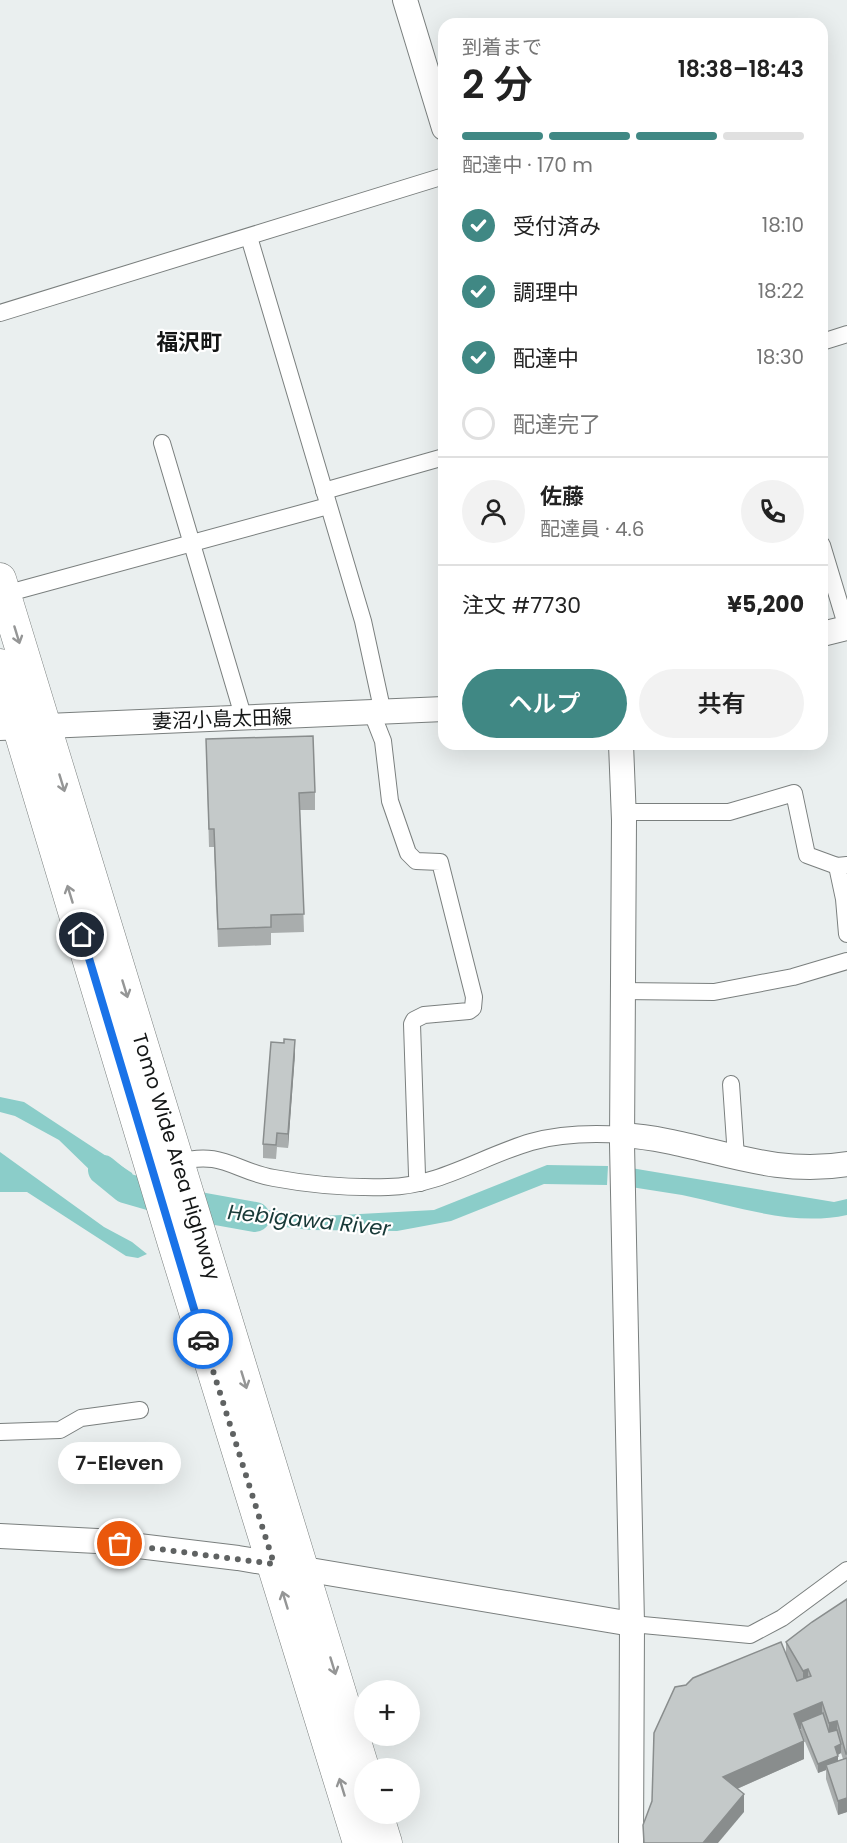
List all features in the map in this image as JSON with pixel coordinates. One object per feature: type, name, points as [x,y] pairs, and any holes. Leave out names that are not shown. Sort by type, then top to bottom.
[{"type":"highway","name":"Tomo Wide Area Highway","points":[[2,586],[21,727],[172,1237],[359,1758]]},
{"type":"highway","name":"Tomo Wide Area Highway","points":[[0,665],[179,1166],[203,1243],[359,1843]]},
{"type":"highway","points":[[380,1824],[386,1843]]},
{"type":"street","points":[[405,0],[438,108]]},
{"type":"street","points":[[0,313],[438,178]]},
{"type":"street","points":[[249,237],[363,621],[383,741],[388,793],[408,853],[416,861],[440,862],[474,997],[473,1008],[469,1011],[424,1015],[414,1020],[412,1024],[417,1174],[420,1183]]},
{"type":"street","points":[[828,340],[847,334]]},
{"type":"street","points":[[162,443],[244,718]]},
{"type":"street","points":[[2,586],[192,544],[438,458]]},
{"type":"street","points":[[828,565],[847,628],[828,633]]},
{"type":"street","name":"妻沼小島太田線","points":[[21,727],[438,709]]},
{"type":"street","points":[[621,750],[624,820],[621,991],[622,1139],[632,1624],[632,1843]]},
{"type":"street","points":[[624,820],[633,812],[729,812],[794,793],[807,855],[842,866],[847,934]]},
{"type":"street","points":[[621,991],[714,992],[793,977],[847,960]]},
{"type":"street","points":[[731,1084],[736,1157]]},
{"type":"street","points":[[179,1166],[210,1157],[272,1178],[324,1184],[389,1187],[420,1183],[532,1142],[561,1136],[622,1139],[793,1168],[821,1168],[847,1164]]},
{"type":"street","points":[[0,1432],[60,1430],[81,1418],[140,1410]]},
{"type":"street","points":[[0,1536],[97,1541],[289,1567],[632,1624],[750,1635],[782,1618],[847,1570]]},
{"type":"shaded area","points":[[0,1097],[24,1102],[132,1173],[142,1204],[95,1175],[59,1140],[15,1116],[0,1112]]},
{"type":"shaded area","points":[[0,1152],[104,1227],[132,1242],[147,1254],[138,1258],[126,1256],[27,1192],[0,1192]]},
{"type":"shaded area","points":[[547,1165],[608,1166],[607,1185],[544,1184],[451,1221],[397,1231],[310,1230],[219,1219],[214,1204],[323,1216],[434,1210]]},
{"type":"shaded area","points":[[631,1168],[834,1202],[847,1199],[847,1215],[826,1218],[785,1217],[682,1195],[631,1187]]},
{"type":"building","points":[[313,736],[315,792],[299,793],[304,914],[271,915],[271,927],[218,929],[214,829],[209,829],[206,739]]},
{"type":"building","points":[[284,1039],[295,1040],[288,1134],[277,1133],[276,1145],[263,1144],[271,1042],[284,1043]]},
{"type":"building","points":[[847,1599],[847,1754],[837,1721],[829,1723],[822,1702],[794,1714],[804,1741],[723,1777],[744,1794],[703,1843],[644,1843],[643,1825],[652,1801],[654,1733],[675,1687],[686,1685],[693,1678],[781,1642],[797,1681],[811,1676],[808,1669],[803,1671],[786,1642]]},
{"type":"building","points":[[823,1713],[829,1732],[837,1730],[841,1744],[835,1747],[838,1756],[818,1764],[801,1722]]},
{"type":"building","points":[[847,1758],[847,1798],[838,1801],[826,1765]]},
{"type":"waterway","name":"Hebigawa River","points":[[103,1170],[125,1188],[177,1203],[255,1217]]},
{"type":"way so far","points":[[120,1544],[274,1564],[203,1339]]},
{"type":"place","name":"7-Eleven","points":[[120,1544]]},
{"type":"district","name":"福沢町","points":[[189,342]]},
{"type":"route","points":[[82,935],[203,1339]]}]
